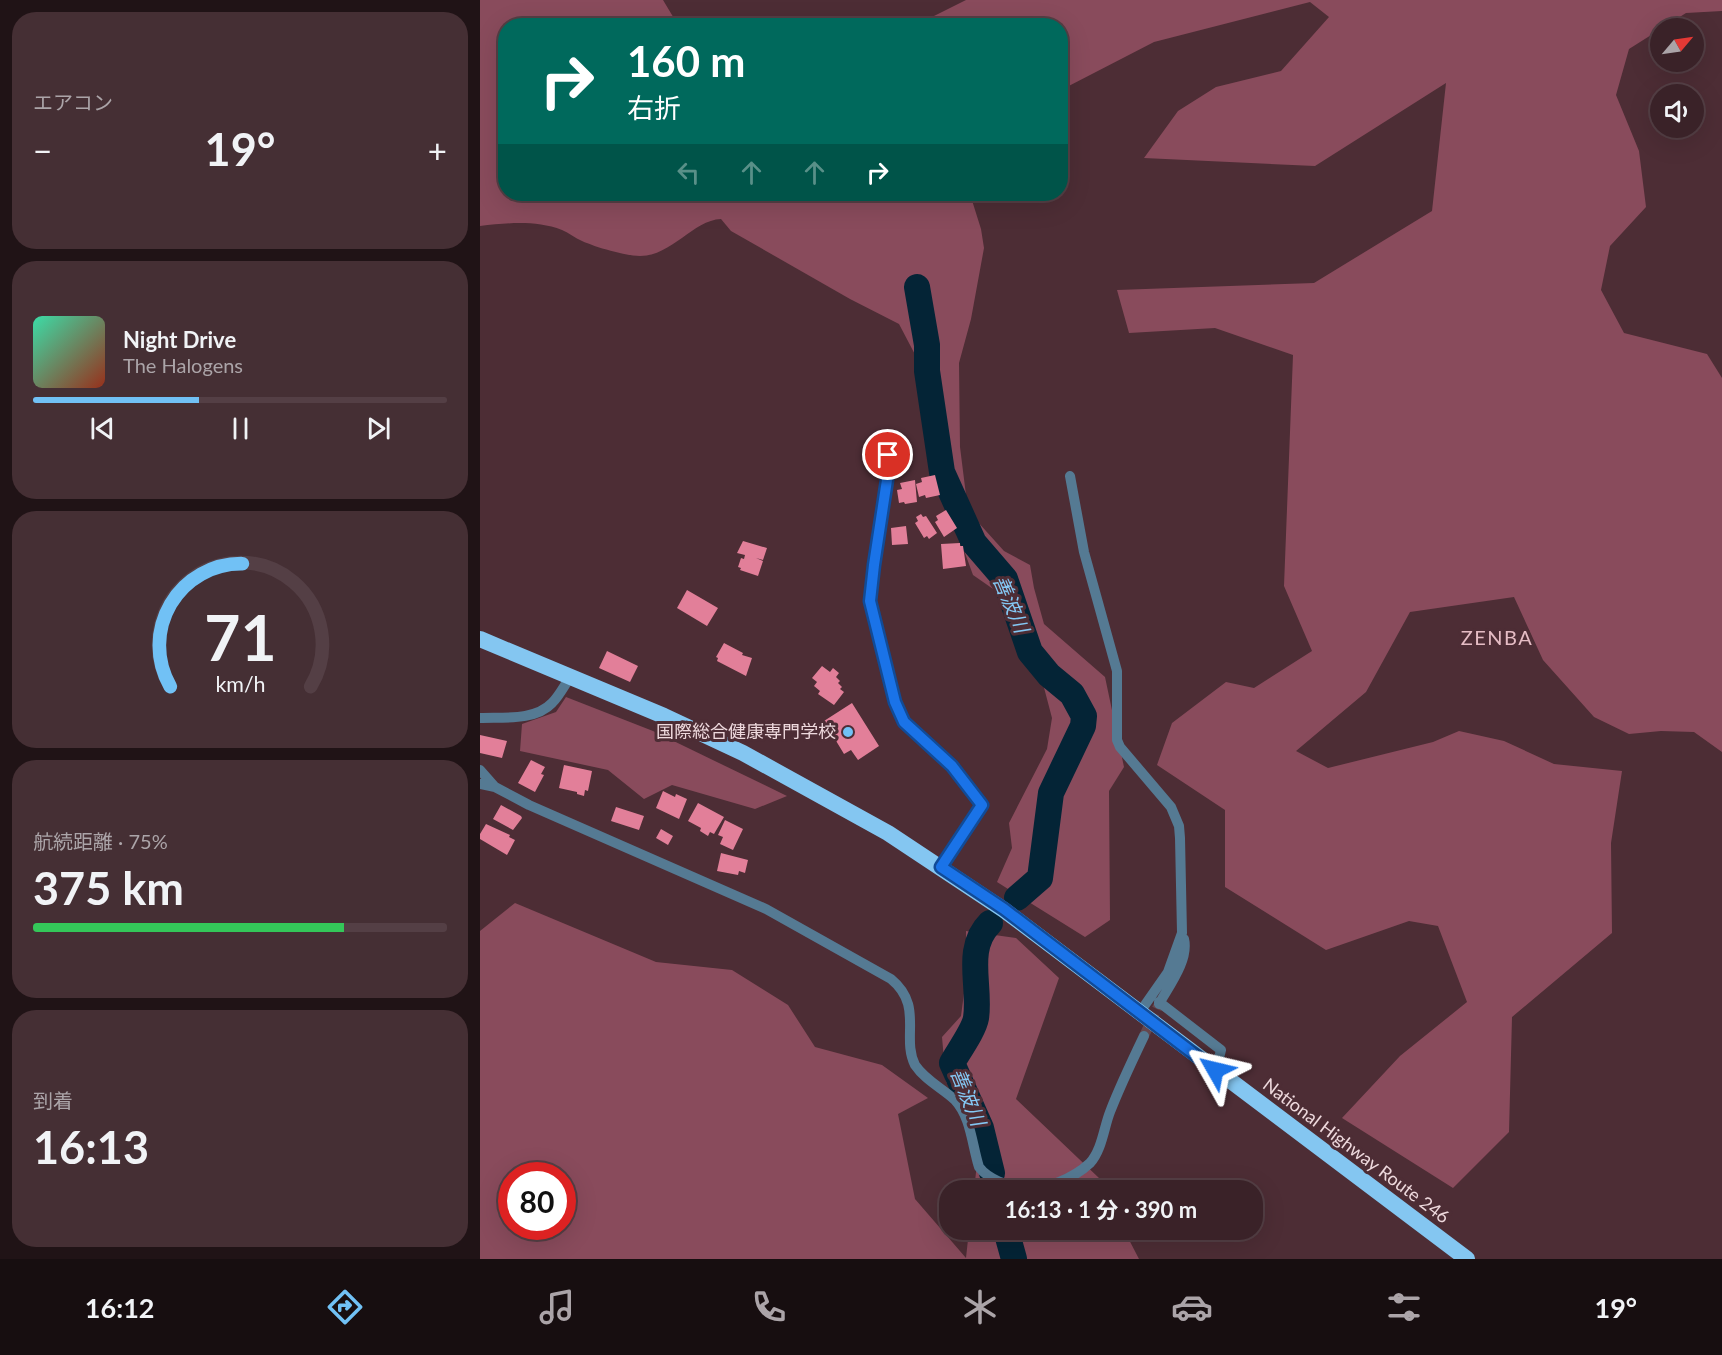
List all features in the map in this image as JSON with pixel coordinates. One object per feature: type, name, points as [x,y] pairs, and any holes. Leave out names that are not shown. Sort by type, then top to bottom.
[{"type":"highway","name":"National Highway Route 246","points":[[480,639],[664,716],[742,753],[867,821],[941,867],[1004,909],[1467,1259]]},
{"type":"street","points":[[888,455],[887,480],[870,601],[895,702],[904,722],[952,766],[982,805],[941,867]]},
{"type":"street","points":[[1070,476],[1084,552],[1117,671],[1115,733],[1117,740],[1120,747],[1171,807],[1179,826],[1182,933],[1185,943],[1175,976],[1159,1003],[1221,1050],[1215,1070]]},
{"type":"street","points":[[480,718],[519,717],[544,710],[553,702],[571,676]]},
{"type":"street","points":[[480,770],[495,787]]},
{"type":"street","points":[[480,784],[495,787],[530,805],[766,909],[898,984],[907,1002],[911,1058],[919,1071],[956,1102],[962,1110],[979,1167],[984,1174],[999,1182],[1020,1188],[1044,1188],[1090,1163],[1122,1081],[1144,1036]]},
{"type":"street","points":[[1140,1012],[1168,972],[1182,933]]},
{"type":"shaded area","points":[[480,0],[663,0],[674,18],[498,18],[498,201],[972,201],[984,248],[971,319],[959,363],[960,447],[968,511],[1004,551],[1030,565],[1044,624],[1105,677],[1124,767],[1109,791],[1110,920],[1085,937],[997,882],[1012,848],[1009,823],[1047,749],[1052,718],[1042,680],[1017,640],[996,591],[973,575],[954,523],[920,364],[899,324],[850,299],[731,231],[721,219],[701,225],[662,250],[640,256],[602,248],[582,241],[562,230],[542,225],[511,223],[480,226]]},
{"type":"shaded area","points":[[966,0],[1722,0],[1722,11],[1686,13],[1678,18],[1650,18],[1650,36],[1629,49],[1616,95],[1639,151],[1646,207],[1610,246],[1601,290],[1624,333],[1707,354],[1722,378],[1722,752],[1694,732],[1661,731],[1629,734],[1594,717],[1543,660],[1514,597],[1410,612],[1366,692],[1296,751],[1328,768],[1433,742],[1459,731],[1504,741],[1554,764],[1622,771],[1611,843],[1612,933],[1512,1017],[1509,1132],[1453,1188],[1342,1118],[1400,1056],[1467,1002],[1438,926],[1409,921],[1326,950],[1225,887],[1225,810],[1157,765],[1172,723],[1226,682],[1254,688],[1312,651],[1284,586],[1293,355],[1215,328],[1129,333],[1117,290],[1314,283],[1432,211],[1446,83],[1315,166],[1144,158],[1178,111],[1216,87],[1281,71],[1329,17],[1310,2],[1154,42],[1068,86],[1068,18],[930,18]]},
{"type":"shaded area","points":[[566,697],[653,731],[787,796],[755,809],[672,785],[644,799],[608,770],[520,751],[522,724],[556,712]]},
{"type":"shaded area","points":[[515,903],[656,962],[732,970],[788,1005],[815,1047],[882,1065],[928,1098],[898,1114],[915,1199],[939,1227],[939,1240],[950,1240],[966,1258],[968,1240],[1129,1240],[1139,1259],[480,1259],[480,931]]},
{"type":"shaded area","points":[[966,931],[1016,938],[1059,978],[1016,1099],[1100,1180],[975,1180],[982,1116],[946,1082],[942,1037],[961,1016],[966,978]]},
{"type":"building","points":[[935,475],[940,495],[919,497],[916,484],[922,482],[921,478]]},
{"type":"building","points":[[915,480],[917,502],[899,503],[897,490],[902,489],[900,483]]},
{"type":"building","points":[[946,510],[957,528],[944,537],[935,522],[938,520],[936,516]]},
{"type":"building","points":[[921,514],[923,517],[926,516],[937,533],[929,539],[927,536],[924,538],[915,523],[918,521],[916,517]]},
{"type":"building","points":[[906,526],[908,544],[892,545],[891,528]]},
{"type":"building","points":[[743,541],[767,548],[763,560],[756,558],[763,561],[758,576],[740,570],[741,568],[738,567],[741,558],[744,559],[745,555],[737,553]]},
{"type":"building","points":[[960,543],[960,546],[963,546],[966,566],[943,569],[941,544]]},
{"type":"building","points":[[687,590],[718,608],[707,626],[677,608]]},
{"type":"building","points":[[724,643],[743,653],[742,655],[752,658],[746,676],[717,661],[716,657]]},
{"type":"building","points":[[607,651],[638,666],[630,682],[599,668]]},
{"type":"building","points":[[822,666],[830,672],[833,668],[839,673],[836,677],[842,687],[840,689],[844,692],[834,705],[818,694],[820,691],[814,686],[817,682],[812,678]]},
{"type":"building","points":[[852,703],[879,746],[858,760],[851,750],[844,754],[824,721]]},
{"type":"building","points":[[480,735],[507,741],[502,758],[480,753]]},
{"type":"building","points":[[531,760],[545,767],[541,774],[544,775],[535,792],[518,783]]},
{"type":"building","points":[[564,765],[592,771],[588,791],[585,790],[584,796],[559,788]]},
{"type":"building","points":[[663,791],[675,797],[676,794],[687,799],[679,819],[656,808]]},
{"type":"building","points":[[698,803],[724,817],[714,834],[710,832],[708,836],[700,831],[701,828],[688,821]]},
{"type":"building","points":[[501,805],[522,818],[513,830],[493,819]]},
{"type":"building","points":[[616,807],[644,816],[639,830],[611,821]]},
{"type":"building","points":[[725,820],[743,829],[733,850],[720,844],[723,837],[718,835]]},
{"type":"building","points":[[486,824],[510,835],[509,837],[515,840],[507,855],[480,839],[480,834]]},
{"type":"building","points":[[661,829],[673,836],[668,845],[656,838]]},
{"type":"building","points":[[721,853],[748,860],[745,873],[739,871],[738,875],[717,871]]},
{"type":"waterway","name":"善波川","points":[[917,287],[927,345],[927,371],[942,472],[974,543],[1005,579],[1030,652],[1049,675],[1072,694],[1084,716],[1083,726],[1051,793],[1040,878],[1017,898]]},
{"type":"waterway","name":"善波川","points":[[990,923],[982,933],[975,956],[977,1006],[975,1023],[952,1063],[981,1128],[992,1173]]},
{"type":"waterway","name":"善波川","points":[[1009,1240],[1014,1259]]},
{"type":"tunnel","points":[[1144,1036],[1159,1004]]},
{"type":"place","name":"国際総合健康専門学校","points":[[848,732]]},
{"type":"district","name":"ZENBA","points":[[1497,638]]},
{"type":"route","points":[[888,455],[887,480],[870,601],[895,702],[904,722],[952,766],[982,805],[941,867],[1004,909],[1215,1070]]}]
